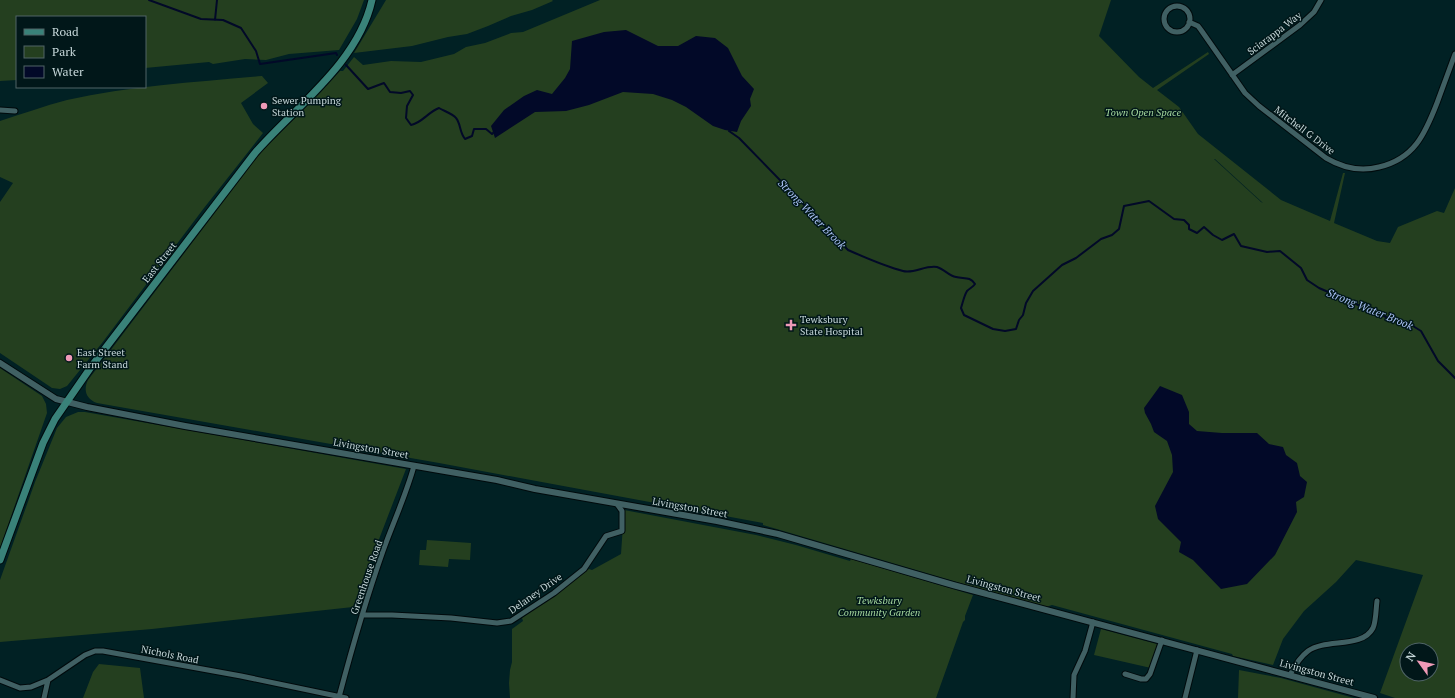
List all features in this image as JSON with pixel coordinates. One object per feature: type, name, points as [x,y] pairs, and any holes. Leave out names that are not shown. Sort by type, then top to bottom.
[{"type":"main road","name":"East Street","points":[[0,560],[46,434],[67,402],[108,345],[267,138],[312,94],[344,57],[368,18],[372,0]]},
{"type":"street","name":"Sciarappa Way","points":[[1232,75],[1300,25],[1314,12],[1321,0]]},
{"type":"street","name":"Mitchell G Drive","points":[[1179,6],[1188,12],[1189,22],[1182,31],[1172,31],[1165,24],[1164,14],[1169,8],[1179,6]]},
{"type":"street","name":"Mitchell G Drive","points":[[1189,22],[1198,26],[1245,93],[1251,99],[1326,158],[1347,168],[1369,169],[1384,166],[1406,155],[1417,145],[1429,122],[1455,54]]},
{"type":"street","points":[[0,110],[15,111]]},
{"type":"street","name":"Livingston Street","points":[[0,363],[56,399],[67,402],[154,420],[731,524],[793,538],[913,574],[1374,698]]},
{"type":"street","name":"Greenhouse Road","points":[[339,697],[362,615],[414,466]]},
{"type":"street","name":"Delaney Drive","points":[[362,615],[451,618],[497,623],[511,621],[554,593],[584,569],[606,536],[622,531],[622,511],[617,504]]},
{"type":"street","points":[[1290,675],[1300,658],[1310,650],[1328,643],[1357,640],[1367,635],[1373,628],[1377,601]]},
{"type":"street","points":[[1075,698],[1074,676],[1093,622]]},
{"type":"street","points":[[1125,674],[1146,679],[1150,674],[1162,640]]},
{"type":"street","points":[[1185,698],[1197,650]]},
{"type":"street","name":"Nichols Road","points":[[0,680],[20,688],[25,688],[48,680],[85,655],[95,651],[103,651],[242,676],[346,698]]},
{"type":"street","points":[[44,698],[48,680]]},
{"type":"green space","points":[[0,0],[364,0],[357,19],[339,50],[289,54],[266,60],[245,59],[213,64],[209,62],[146,68],[146,16],[16,16],[16,80],[0,81]]},
{"type":"green space","points":[[386,0],[553,1],[467,34],[412,46],[354,53]]},
{"type":"green space","name":"Tewksbury State Hospital","points":[[600,0],[1111,0],[1099,36],[1139,77],[1153,88],[1208,52],[1209,54],[1157,90],[1179,107],[1198,134],[1281,200],[1330,221],[1343,173],[1345,173],[1334,223],[1377,241],[1390,243],[1398,227],[1437,211],[1444,213],[1455,188],[1455,698],[1395,698],[1380,693],[1423,575],[1356,560],[1336,582],[1304,611],[1283,639],[1273,665],[1233,656],[1232,654],[1052,605],[1046,607],[1015,599],[763,525],[763,523],[439,463],[97,403],[88,397],[86,394],[86,384],[88,380],[261,152],[340,71],[343,71],[354,57],[363,65],[391,61],[421,62],[454,54],[466,47],[485,43],[511,33],[523,32]],"holes":[[[1214,159],[1215,159],[1263,203]]]},
{"type":"green space","points":[[262,76],[268,83],[241,103],[253,124],[263,133],[102,343],[67,386],[60,389],[52,388],[0,353],[0,202],[13,183],[0,177],[0,121],[67,100],[115,91]]},
{"type":"green space","points":[[0,368],[42,396],[46,404],[47,413],[0,548]]},
{"type":"green space","points":[[78,412],[406,469],[353,607],[152,629],[0,642],[0,580],[35,482],[57,428],[66,417]]},
{"type":"green space","name":"Tewksbury Community Garden","points":[[624,510],[756,535],[850,561],[851,559],[973,595],[936,698],[510,698],[509,683],[512,662],[512,629],[523,621],[522,618],[589,569],[592,570],[621,554]]},
{"type":"green space","points":[[427,540],[471,543],[470,560],[449,559],[448,567],[419,565],[420,550],[426,550]]},
{"type":"green space","points":[[1101,629],[1157,644],[1151,668],[1094,655]]},
{"type":"green space","points":[[99,664],[140,668],[144,698],[83,698],[93,672]]},
{"type":"green space","points":[[1239,670],[1281,678],[1354,698],[1238,698]]},
{"type":"water","points":[[626,30],[658,46],[678,46],[696,36],[715,38],[728,48],[742,76],[754,89],[750,99],[751,106],[741,121],[737,132],[713,126],[686,107],[672,100],[653,94],[623,92],[589,105],[566,111],[535,112],[495,138],[491,126],[504,110],[524,96],[537,90],[552,94],[565,78],[570,69],[572,41],[604,32]]},
{"type":"water","points":[[1160,386],[1182,395],[1189,412],[1189,424],[1197,431],[1257,433],[1269,444],[1283,447],[1286,455],[1297,463],[1300,476],[1307,482],[1304,497],[1296,502],[1297,512],[1275,555],[1247,584],[1221,589],[1193,560],[1179,552],[1181,542],[1158,519],[1155,506],[1173,472],[1172,455],[1167,441],[1154,432],[1144,408]]},
{"type":"waterway","name":"Strong Water Brook","points":[[149,0],[201,19],[223,20],[241,28],[256,51],[260,64],[336,53],[337,55]]},
{"type":"waterway","points":[[215,20],[217,0]]},
{"type":"waterway","name":"Strong Water Brook","points":[[346,65],[368,89],[384,83],[390,92],[401,93],[410,91],[413,95],[407,106],[406,118],[411,125],[415,124],[439,108],[456,118],[465,139],[472,136],[474,129],[486,129],[492,134],[495,131]]},
{"type":"waterway","name":"Strong Water Brook","points":[[729,131],[739,138],[848,250],[882,264],[907,272],[928,267],[937,267],[953,276],[967,278],[973,281],[975,284],[967,291],[961,308],[964,315],[993,329],[1005,331],[1016,329],[1019,320],[1023,315],[1026,303],[1033,291],[1062,265],[1076,258],[1101,239],[1112,235],[1119,229],[1124,206],[1149,201],[1174,219],[1184,220],[1189,225],[1189,229],[1197,233],[1204,227],[1213,235],[1222,240],[1234,234],[1241,246],[1267,252],[1280,251],[1301,268],[1307,280],[1319,288],[1386,317],[1408,323],[1421,331],[1438,361],[1455,378]]},
{"type":"place","name":"Sewer Pumping Station","points":[[264,106]]},
{"type":"place","name":"Tewksbury State Hospital","points":[[791,325]]},
{"type":"place","name":"East Street Farm Stand","points":[[69,358]]},
{"type":"park label","name":"Town Open Space","points":[[1143,112]]}]
